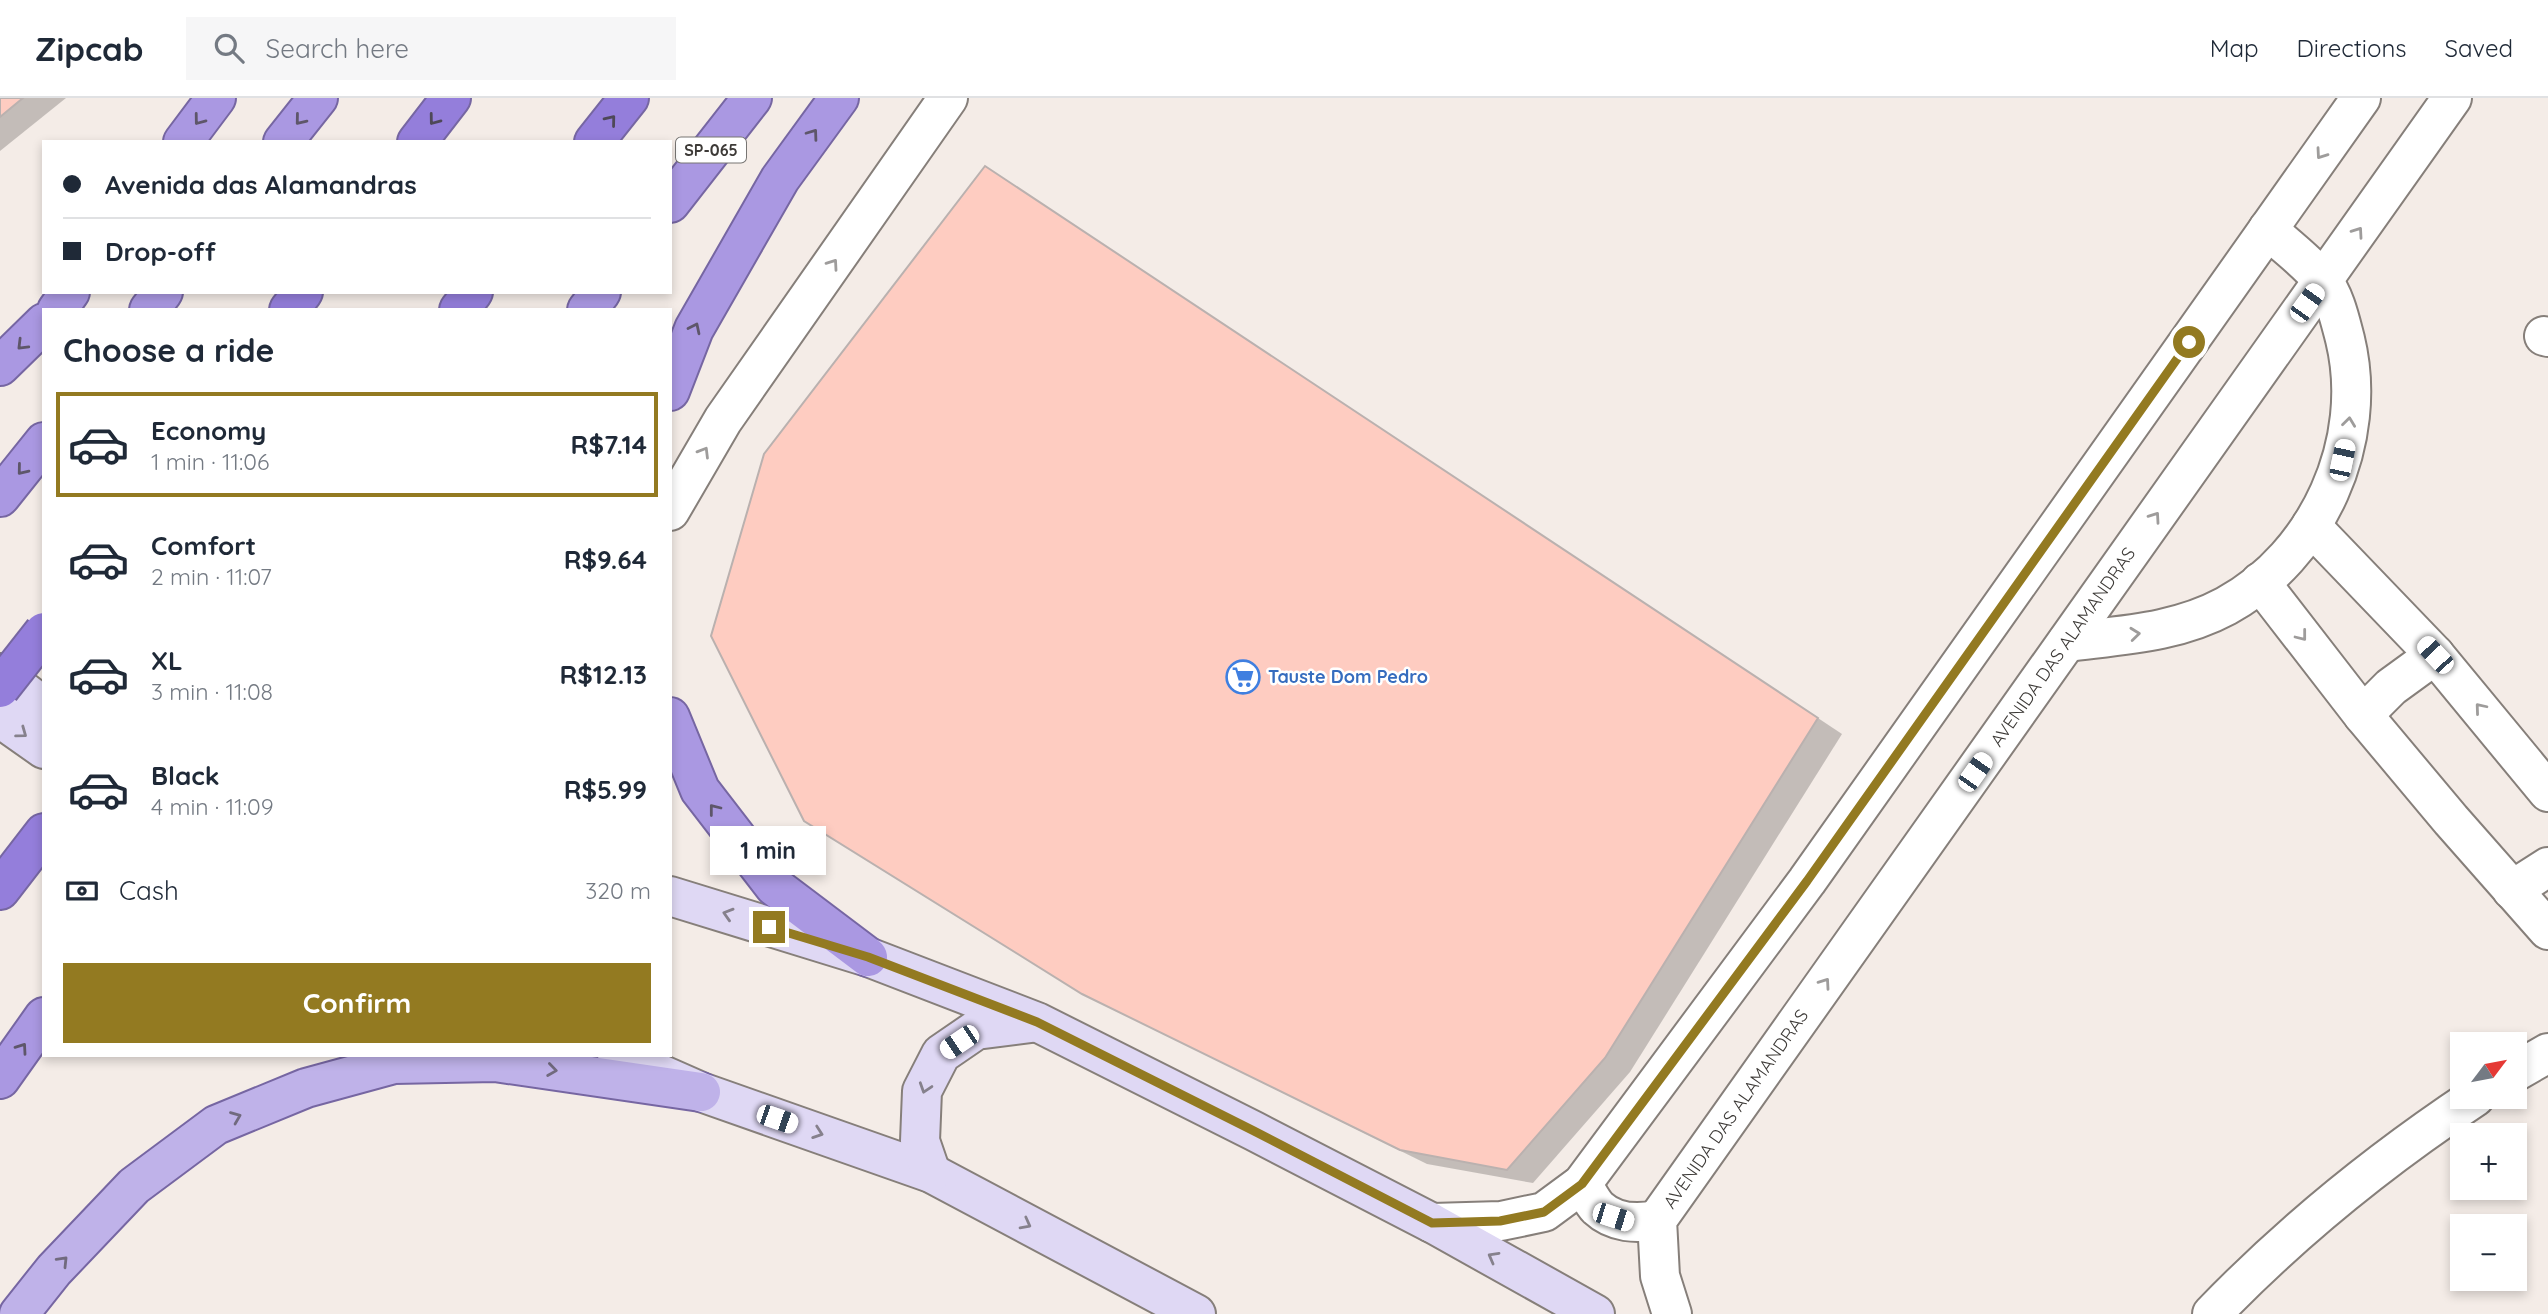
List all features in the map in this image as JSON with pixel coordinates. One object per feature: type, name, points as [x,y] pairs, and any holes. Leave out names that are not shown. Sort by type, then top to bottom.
[{"type":"highway","points":[[184,140],[216,98]]},
{"type":"highway","points":[[285,140],[318,98]]},
{"type":"highway","points":[[419,140],[451,98]]},
{"type":"highway","points":[[596,140],[629,98]]},
{"type":"highway","name":"SP-065","points":[[672,200],[752,98]]},
{"type":"highway","points":[[672,386],[694,329],[780,179],[839,98]]},
{"type":"highway","points":[[151,308],[161,294]]},
{"type":"highway","points":[[291,308],[301,294]]},
{"type":"highway","points":[[460,308],[470,294]]},
{"type":"highway","points":[[589,308],[599,294]]},
{"type":"highway","points":[[0,366],[42,325]]},
{"type":"highway","points":[[0,497],[42,444]]},
{"type":"highway","points":[[0,688],[42,635]]},
{"type":"highway","points":[[672,722],[700,790],[774,886],[868,957]]},
{"type":"highway","points":[[10,877],[42,836]]},
{"type":"highway","points":[[0,1079],[42,1020]]},
{"type":"main road","points":[[0,673],[42,705]]},
{"type":"main road","points":[[0,718],[42,748]]},
{"type":"main road","points":[[672,897],[868,957],[1037,1022],[1432,1223],[1530,1296],[1595,1314]]},
{"type":"main road","points":[[931,1173],[920,1141],[922,1091],[941,1054],[976,1030],[1037,1022]]},
{"type":"main road","points":[[622,1057],[701,1092],[931,1173],[1196,1314]]},
{"type":"main road","points":[[19,1314],[54,1270],[134,1186],[216,1125],[306,1088],[394,1064],[495,1062],[701,1092]]},
{"type":"street","points":[[672,508],[723,420],[948,98]]},
{"type":"street","points":[[1432,1223],[1500,1221],[1544,1212],[1582,1184],[1807,881],[2361,98]]},
{"type":"street","name":"AVENIDA DAS ALAMANDRAS","points":[[1672,1314],[1660,1276],[1657,1220],[2452,98]]},
{"type":"street","points":[[2067,642],[2152,632],[2191,622],[2227,605],[2260,582],[2290,555],[2329,494],[2342,460],[2349,424],[2351,387],[2348,350],[2339,315],[2323,281],[2268,229]]},
{"type":"street","points":[[2311,526],[2435,655],[2548,792]]},
{"type":"street","points":[[2260,582],[2363,715],[2548,930]]},
{"type":"street","points":[[2363,715],[2391,687],[2435,655]]},
{"type":"street","points":[[2512,890],[2548,867]]},
{"type":"street","points":[[2527,1065],[2548,1053]]},
{"type":"street","points":[[2212,1314],[2242,1283],[2340,1196],[2456,1110]]},
{"type":"street","points":[[1582,1184],[1598,1208],[1613,1217],[1628,1222],[1657,1220]]},
{"type":"building","points":[[0,98],[23,98],[0,117]]},
{"type":"building","name":"Tauste Dom Pedro","points":[[985,166],[1818,718],[1605,1058],[1507,1170],[1400,1150],[1082,994],[804,821],[711,636],[764,454]]},
{"type":"place","name":"Tauste Dom Pedro","points":[[1243,677]]},
{"type":"route","points":[[769,927],[868,957],[1037,1022],[1432,1223],[1500,1221],[1544,1212],[1582,1184],[1807,881],[2189,342]]}]
